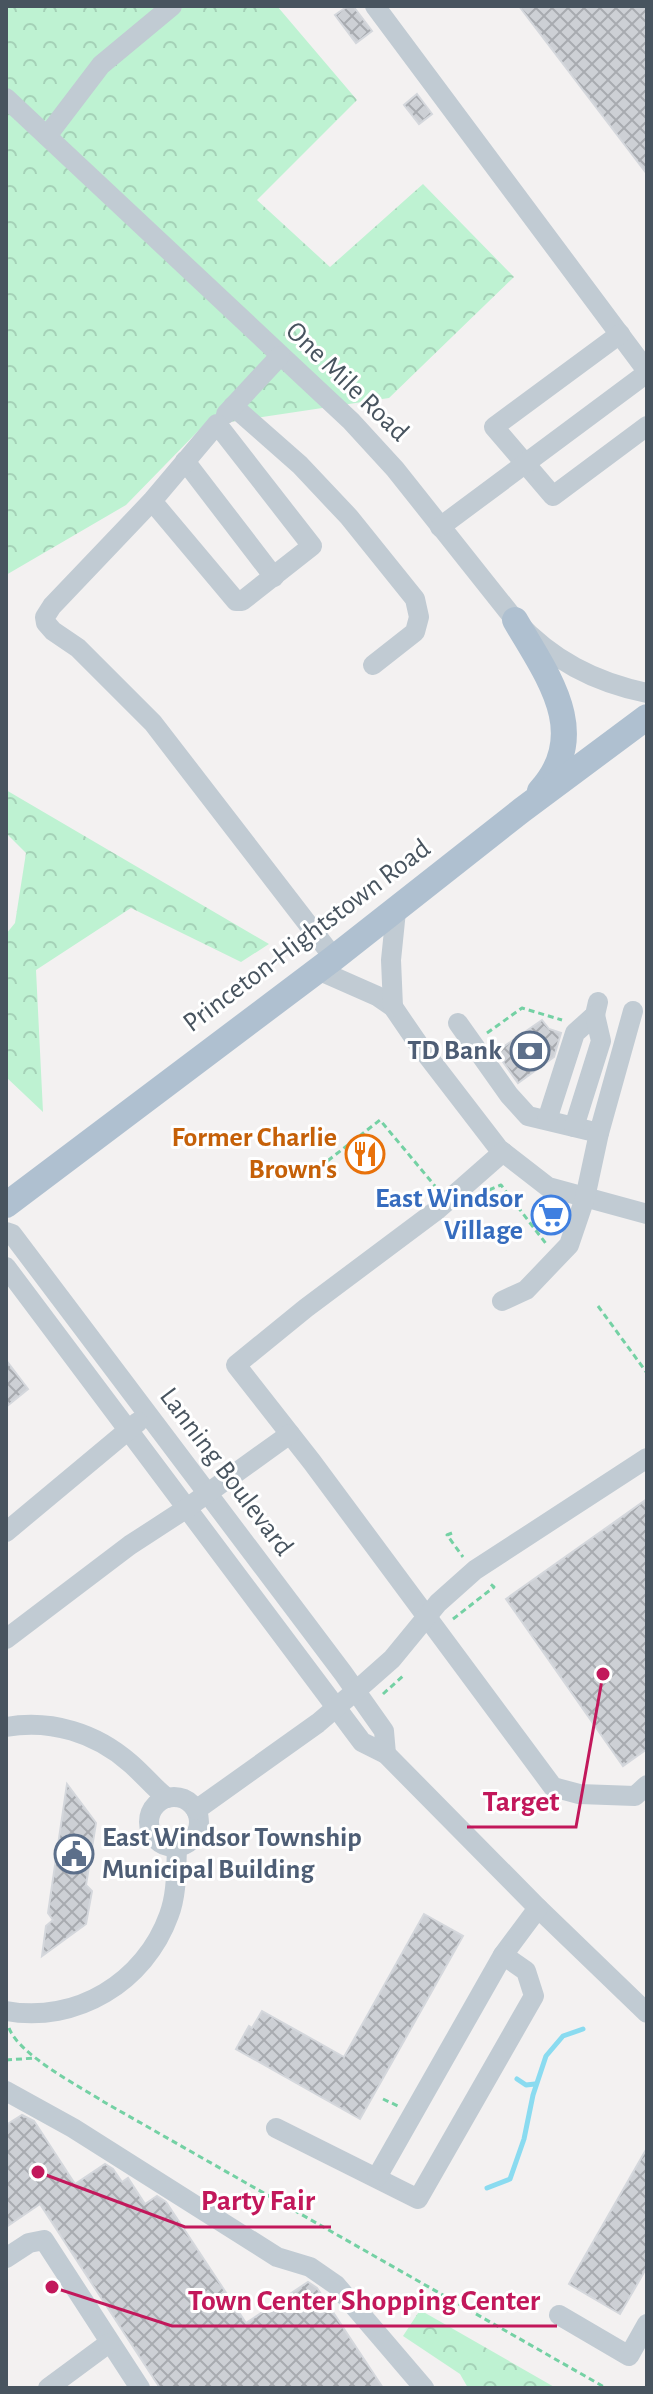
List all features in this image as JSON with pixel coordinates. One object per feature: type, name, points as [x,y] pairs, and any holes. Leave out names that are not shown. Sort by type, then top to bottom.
[{"type":"main road","points":[[515,620],[556,690],[564,728],[557,765],[546,784],[522,810]]},
{"type":"main road","name":"Princeton-Hightstown Road","points":[[6,1205],[647,717]]},
{"type":"street","points":[[47,136],[101,65],[172,6]]},
{"type":"street","points":[[375,6],[647,372],[440,527]]},
{"type":"street","name":"One Mile Road","points":[[6,98],[351,421],[395,469],[515,620],[553,656],[605,682],[647,693]]},
{"type":"street","points":[[620,334],[494,427],[553,496],[647,426]]},
{"type":"street","points":[[280,356],[152,501],[52,606],[45,617],[46,623],[78,648],[153,723],[326,964],[393,1007],[503,1152],[548,1187],[647,1214]]},
{"type":"street","points":[[233,406],[300,465],[349,517],[415,599],[419,617],[415,632],[373,665]]},
{"type":"street","points":[[152,501],[236,601],[242,601],[312,546],[217,424]]},
{"type":"street","points":[[185,461],[274,577]]},
{"type":"street","points":[[393,1007],[391,960],[396,911]]},
{"type":"street","points":[[596,1008],[601,1041],[561,1124],[575,1033],[596,1008]]},
{"type":"street","points":[[502,1301],[526,1290],[569,1245],[585,1198],[599,1133],[633,1011]]},
{"type":"street","points":[[458,1023],[509,1095],[528,1116],[599,1133]]},
{"type":"street","points":[[503,1152],[447,1201],[236,1365],[553,1787],[579,1794],[635,1796],[647,1785]]},
{"type":"street","name":"Lanning Boulevard","points":[[6,1232],[12,1234],[343,1673],[384,1731],[386,1754]]},
{"type":"street","name":"Lanning Boulevard","points":[[6,1267],[362,1742],[386,1754],[647,2013]]},
{"type":"street","points":[[6,1532],[147,1415]]},
{"type":"street","points":[[6,1639],[130,1545],[290,1434]]},
{"type":"street","points":[[196,1810],[354,1692],[392,1659],[438,1603],[475,1570],[647,1458]]},
{"type":"street","points":[[6,1727],[43,1725],[68,1729],[112,1748],[167,1798],[183,1799],[196,1810],[199,1826],[196,1834],[177,1848],[154,1839],[148,1824],[153,1807],[167,1798]]},
{"type":"street","points":[[8,2011],[43,2013],[68,2009],[92,2001],[132,1974],[160,1936],[170,1913],[177,1848]]},
{"type":"street","points":[[377,2177],[503,1955],[538,1908]]},
{"type":"street","points":[[276,2128],[418,2199],[534,1996],[526,1971],[503,1955]]},
{"type":"street","points":[[6,2091],[73,2128],[277,2257],[310,2267],[336,2285],[424,2388]]},
{"type":"street","points":[[6,2258],[29,2243],[44,2240],[140,2388]]},
{"type":"street","points":[[559,2315],[629,2356],[647,2324]]},
{"type":"street","points":[[48,2388],[109,2343]]},
{"type":"path","points":[[312,1173],[380,1120],[447,1201]]},
{"type":"path","points":[[487,1191],[501,1185],[549,1248]]},
{"type":"path","points":[[598,1306],[647,1373]]},
{"type":"path","points":[[8,2011],[10,2032],[15,2040],[35,2058],[104,2102],[606,2388]]},
{"type":"path","points":[[6,2060],[35,2058]]},
{"type":"green space","points":[[6,6],[277,6],[357,100],[257,200],[330,267],[423,184],[514,277],[389,398],[203,426],[126,505],[6,575]]},
{"type":"green space","points":[[6,790],[269,944],[241,962],[131,908],[36,970],[43,1112],[6,1077],[6,934],[15,923],[26,853],[6,833]]},
{"type":"green space","points":[[420,2310],[556,2388],[468,2388],[460,2374],[403,2336]]},
{"type":"building","points":[[353,6],[372,31],[356,43],[335,15]]},
{"type":"building","points":[[519,6],[647,6],[647,174]]},
{"type":"building","points":[[417,94],[432,114],[419,124],[404,105]]},
{"type":"building","name":"TD Bank","points":[[542,1020],[549,1029],[561,1033],[554,1057],[518,1083],[496,1052]]},
{"type":"building","points":[[6,1360],[28,1389],[6,1407]]},
{"type":"building","points":[[647,1499],[647,1749],[623,1766],[506,1599]]},
{"type":"building","name":"East Windsor Township Municipal Building","points":[[67,1784],[96,1823],[86,1885],[92,1891],[86,1924],[42,1956],[46,1926],[53,1920],[48,1913]]},
{"type":"building","points":[[424,1914],[463,1936],[360,2119],[236,2049],[262,2011],[344,2057]]},
{"type":"building","points":[[22,2115],[34,2121],[75,2184],[105,2164],[122,2182],[128,2178],[145,2204],[157,2196],[166,2202],[246,2323],[308,2282],[317,2288],[383,2388],[160,2388],[40,2204],[6,2227],[6,2125]]},
{"type":"building","points":[[647,2148],[647,2267],[620,2314],[569,2284]]},
{"type":"waterway","points":[[487,2188],[510,2179],[546,2056],[563,2036],[583,2029]]},
{"type":"waterway","points":[[517,2079],[526,2085],[535,2084]]},
{"type":"place","name":"TD Bank","points":[[530,1051]]},
{"type":"place","name":"Former Charlie Brown's","points":[[365,1154]]},
{"type":"place","name":"East Windsor Village","points":[[551,1215]]},
{"type":"place","name":"Target","points":[[603,1674]]},
{"type":"place","name":"East Windsor Township Municipal Building","points":[[74,1854]]},
{"type":"place","name":"Party Fair","points":[[38,2172]]},
{"type":"place","name":"Town Center Shopping Center","points":[[52,2287]]}]
